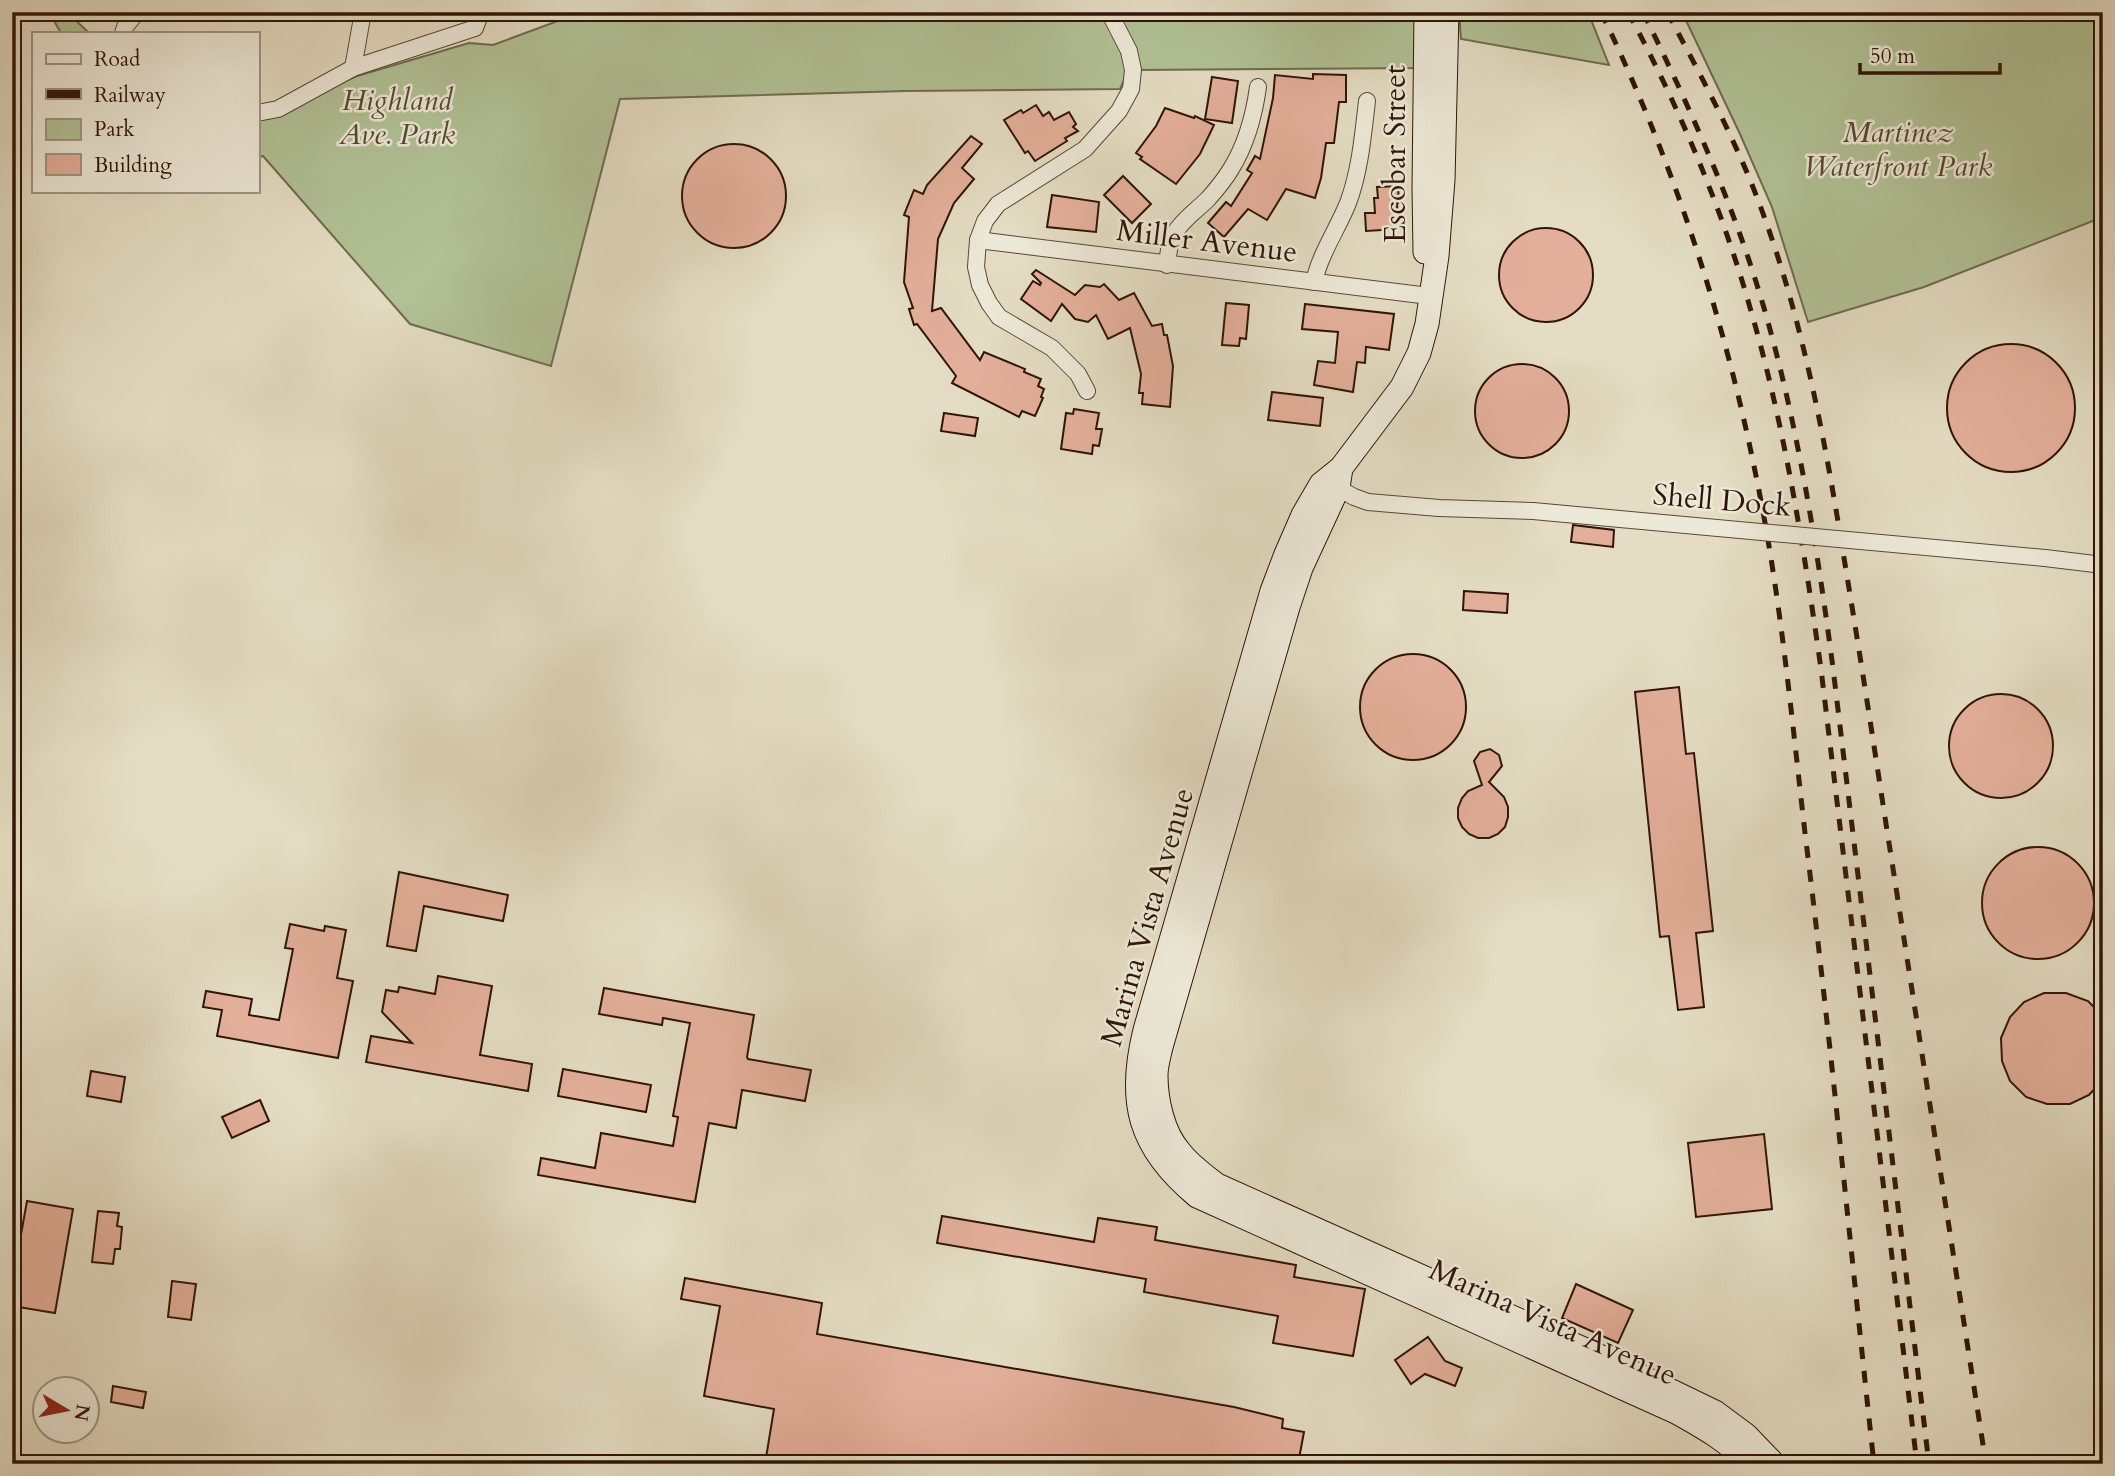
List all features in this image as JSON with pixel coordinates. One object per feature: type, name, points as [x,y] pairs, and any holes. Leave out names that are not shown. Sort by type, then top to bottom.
[{"type":"main road","name":"Escobar Street","points":[[1426,12],[1424,224],[1429,296]]},
{"type":"main road","name":"Marina Vista Avenue","points":[[1447,12],[1443,180],[1437,256],[1419,353],[1402,387],[1339,478],[1301,568],[1161,1047],[1156,1073],[1160,1109],[1168,1136],[1179,1152],[1217,1185],[1586,1350],[1715,1412],[1746,1435],[1774,1464]]},
{"type":"main road","name":"Marina Vista Avenue","points":[[1339,478],[1321,484],[1303,514],[1272,591],[1144,1030],[1136,1078],[1144,1129],[1167,1167],[1197,1196],[1676,1412],[1710,1431],[1739,1452],[1749,1464]]},
{"type":"street","points":[[123,32],[137,12]]},
{"type":"street","points":[[353,68],[363,12]]},
{"type":"street","points":[[259,113],[278,109],[353,68],[475,28],[481,12]]},
{"type":"street","points":[[1087,391],[1077,374],[1052,348],[999,317],[980,285],[976,267],[978,240],[985,221],[998,204],[1085,149],[1119,111],[1131,89],[1133,70],[1129,51],[1109,12]]},
{"type":"street","points":[[1167,265],[1173,235],[1210,197],[1231,170],[1245,141],[1254,113],[1258,87]]},
{"type":"street","points":[[1314,282],[1321,257],[1340,221],[1355,179],[1367,101]]},
{"type":"street","name":"Miller Avenue","points":[[978,240],[1429,296]]},
{"type":"street","name":"Shell Dock","points":[[1339,478],[1354,497],[1368,502],[1533,512],[2103,565]]},
{"type":"green space","points":[[49,12],[67,12],[88,32],[60,32]]},
{"type":"green space","name":"Highland Ave. Park","points":[[582,12],[1106,12],[1128,71],[1120,89],[906,91],[620,99],[551,366],[410,324],[263,156],[259,157],[259,117],[357,76],[469,43],[493,45]]},
{"type":"green space","points":[[1118,12],[1426,12],[1427,68],[1139,70]]},
{"type":"green space","points":[[1459,12],[1588,12],[1609,65],[1461,39]]},
{"type":"green space","name":"Martinez Waterfront Park","points":[[1682,12],[2103,12],[2103,217],[1924,287],[1808,322],[1772,207]]},
{"type":"building","points":[[1313,74],[1346,75],[1346,102],[1339,102],[1334,143],[1326,143],[1315,198],[1286,189],[1267,220],[1248,209],[1224,237],[1208,223],[1226,202],[1231,206],[1252,173],[1247,170],[1255,156],[1260,159],[1275,75],[1313,79]]},
{"type":"building","points":[[1212,77],[1238,81],[1232,123],[1205,119]]},
{"type":"building","points":[[1036,105],[1043,116],[1049,112],[1054,120],[1069,112],[1076,124],[1073,127],[1078,131],[1035,161],[1028,151],[1025,153],[1004,120]]},
{"type":"building","points":[[1165,108],[1194,118],[1195,116],[1214,125],[1200,154],[1176,184],[1140,159],[1142,157],[1136,153],[1156,126]]},
{"type":"building","points":[[971,136],[982,144],[962,168],[974,179],[954,203],[938,239],[932,311],[941,308],[980,360],[984,352],[1025,369],[1024,372],[1041,379],[1038,386],[1044,389],[1043,398],[1035,416],[1022,411],[1019,417],[952,383],[956,376],[917,324],[914,325],[909,309],[913,308],[904,282],[909,217],[904,215],[914,190],[923,194],[927,185]]},
{"type":"building","points":[[734,144],[754,148],[771,159],[782,176],[786,196],[782,216],[771,233],[754,244],[734,248],[714,244],[697,233],[686,216],[682,196],[686,176],[697,159],[714,148]]},
{"type":"building","points":[[1123,176],[1151,204],[1132,223],[1104,195]]},
{"type":"building","points":[[1398,186],[1398,229],[1366,231],[1365,213],[1375,213],[1374,198],[1378,198],[1377,187]]},
{"type":"building","points":[[1052,195],[1099,202],[1096,232],[1047,227]]},
{"type":"building","points":[[1537,228],[1555,228],[1580,241],[1590,257],[1593,275],[1590,293],[1580,309],[1555,322],[1537,322],[1512,309],[1499,284],[1499,266],[1512,241]]},
{"type":"building","points":[[1036,270],[1075,295],[1085,285],[1100,287],[1104,284],[1119,300],[1134,293],[1152,326],[1162,324],[1164,335],[1167,335],[1173,366],[1170,407],[1142,404],[1143,393],[1139,393],[1141,374],[1130,328],[1108,339],[1096,315],[1088,322],[1075,319],[1062,304],[1051,321],[1021,299],[1033,281],[1040,285],[1032,274]]},
{"type":"building","points":[[1226,303],[1249,305],[1246,339],[1240,338],[1239,346],[1222,345]]},
{"type":"building","points":[[1305,304],[1394,314],[1389,350],[1366,347],[1365,363],[1357,362],[1353,392],[1314,385],[1318,361],[1335,363],[1338,332],[1302,329]]},
{"type":"building","points":[[2011,344],[2036,349],[2056,363],[2070,383],[2075,408],[2070,433],[2056,453],[2036,467],[2011,472],[1986,467],[1966,453],[1952,433],[1947,408],[1952,383],[1966,363],[1986,349]]},
{"type":"building","points":[[1513,364],[1531,364],[1556,377],[1566,393],[1569,411],[1566,429],[1556,445],[1531,458],[1513,458],[1488,445],[1475,420],[1475,402],[1488,377]]},
{"type":"building","points":[[1272,392],[1323,398],[1320,426],[1268,420]]},
{"type":"building","points":[[1074,409],[1099,413],[1096,429],[1102,429],[1099,446],[1093,445],[1092,454],[1061,449],[1066,413],[1073,414]]},
{"type":"building","points":[[944,413],[978,418],[975,436],[941,431]]},
{"type":"building","points":[[1573,525],[1614,530],[1613,547],[1571,542]]},
{"type":"building","points":[[1464,591],[1508,594],[1507,613],[1463,610]]},
{"type":"building","points":[[1413,654],[1433,658],[1450,670],[1462,687],[1466,707],[1462,727],[1450,744],[1433,756],[1413,760],[1393,756],[1376,744],[1364,727],[1360,707],[1364,687],[1376,670],[1393,658]]},
{"type":"building","points":[[1679,687],[1686,754],[1694,753],[1713,931],[1696,933],[1704,1007],[1678,1010],[1669,936],[1660,937],[1635,692]]},
{"type":"building","points":[[2001,694],[2021,698],[2038,709],[2049,726],[2053,746],[2049,766],[2038,783],[2021,794],[2001,798],[1981,794],[1964,783],[1953,766],[1949,746],[1953,726],[1964,709],[1981,698]]},
{"type":"building","points":[[1490,749],[1499,755],[1502,766],[1489,782],[1504,797],[1508,817],[1505,827],[1498,834],[1489,838],[1478,838],[1462,827],[1458,808],[1468,791],[1482,785],[1474,761],[1480,752]]},
{"type":"building","points":[[2038,847],[2059,851],[2077,864],[2090,882],[2094,903],[2090,924],[2077,942],[2059,955],[2038,959],[2017,955],[1999,942],[1986,924],[1982,903],[1986,882],[1999,864],[2017,851]]},
{"type":"building","points":[[399,872],[508,895],[503,921],[424,906],[416,951],[387,946]]},
{"type":"building","points":[[290,924],[324,931],[325,926],[346,930],[337,978],[353,981],[338,1058],[217,1036],[222,1010],[203,1007],[206,991],[252,999],[249,1015],[279,1020],[293,949],[285,948]]},
{"type":"building","points":[[438,976],[492,986],[480,1055],[532,1064],[528,1091],[366,1062],[371,1036],[412,1043],[382,1012],[386,990],[398,992],[399,987],[435,994]]},
{"type":"building","points":[[604,988],[754,1015],[748,1059],[811,1070],[805,1101],[742,1090],[736,1128],[709,1123],[695,1202],[538,1175],[541,1158],[595,1168],[601,1133],[673,1146],[678,1117],[673,1116],[690,1023],[663,1018],[662,1025],[599,1014]]},
{"type":"building","points":[[2044,993],[2066,993],[2088,1001],[2103,1016],[2103,1080],[2089,1095],[2070,1104],[2047,1104],[2026,1097],[2010,1081],[2002,1061],[2001,1038],[2010,1017],[2024,1002]]},
{"type":"building","points":[[563,1069],[651,1085],[646,1112],[558,1096]]},
{"type":"building","points":[[91,1071],[125,1077],[121,1102],[87,1096]]},
{"type":"building","points":[[260,1100],[269,1121],[232,1138],[222,1117]]},
{"type":"building","points":[[1764,1134],[1772,1209],[1696,1217],[1688,1143]]},
{"type":"building","points":[[27,1201],[73,1209],[55,1313],[12,1306],[12,1285]]},
{"type":"building","points":[[98,1211],[119,1213],[117,1226],[122,1227],[120,1249],[115,1249],[113,1264],[92,1262]]},
{"type":"building","points":[[942,1216],[1094,1242],[1098,1218],[1157,1227],[1155,1240],[1296,1265],[1294,1277],[1365,1289],[1353,1356],[1273,1343],[1278,1316],[1144,1292],[1146,1279],[937,1243]]},
{"type":"building","points":[[685,1278],[822,1303],[817,1334],[1234,1407],[1283,1419],[1282,1428],[1304,1432],[1298,1464],[765,1464],[774,1409],[704,1396],[720,1306],[681,1299]]},
{"type":"building","points":[[172,1281],[196,1284],[191,1320],[168,1317]]},
{"type":"building","points":[[1576,1284],[1633,1310],[1618,1343],[1562,1318]]},
{"type":"building","points":[[1428,1337],[1445,1361],[1462,1368],[1455,1386],[1425,1374],[1411,1384],[1395,1360]]},
{"type":"building","points":[[113,1386],[146,1392],[143,1408],[111,1402]]},
{"type":"railway","points":[[1601,12],[1672,179],[1711,295],[1742,412],[1764,516],[1790,697],[1874,1464]]},
{"type":"railway","points":[[1628,12],[1682,121],[1727,234],[1763,355],[1784,444],[1821,669],[1917,1464]]},
{"type":"railway","points":[[1643,12],[1678,84],[1739,232],[1764,308],[1797,441],[1833,668],[1929,1464]]},
{"type":"railway","points":[[1667,12],[1741,158],[1761,208],[1789,294],[1811,381],[1829,469],[1854,621],[1986,1464]]}]
